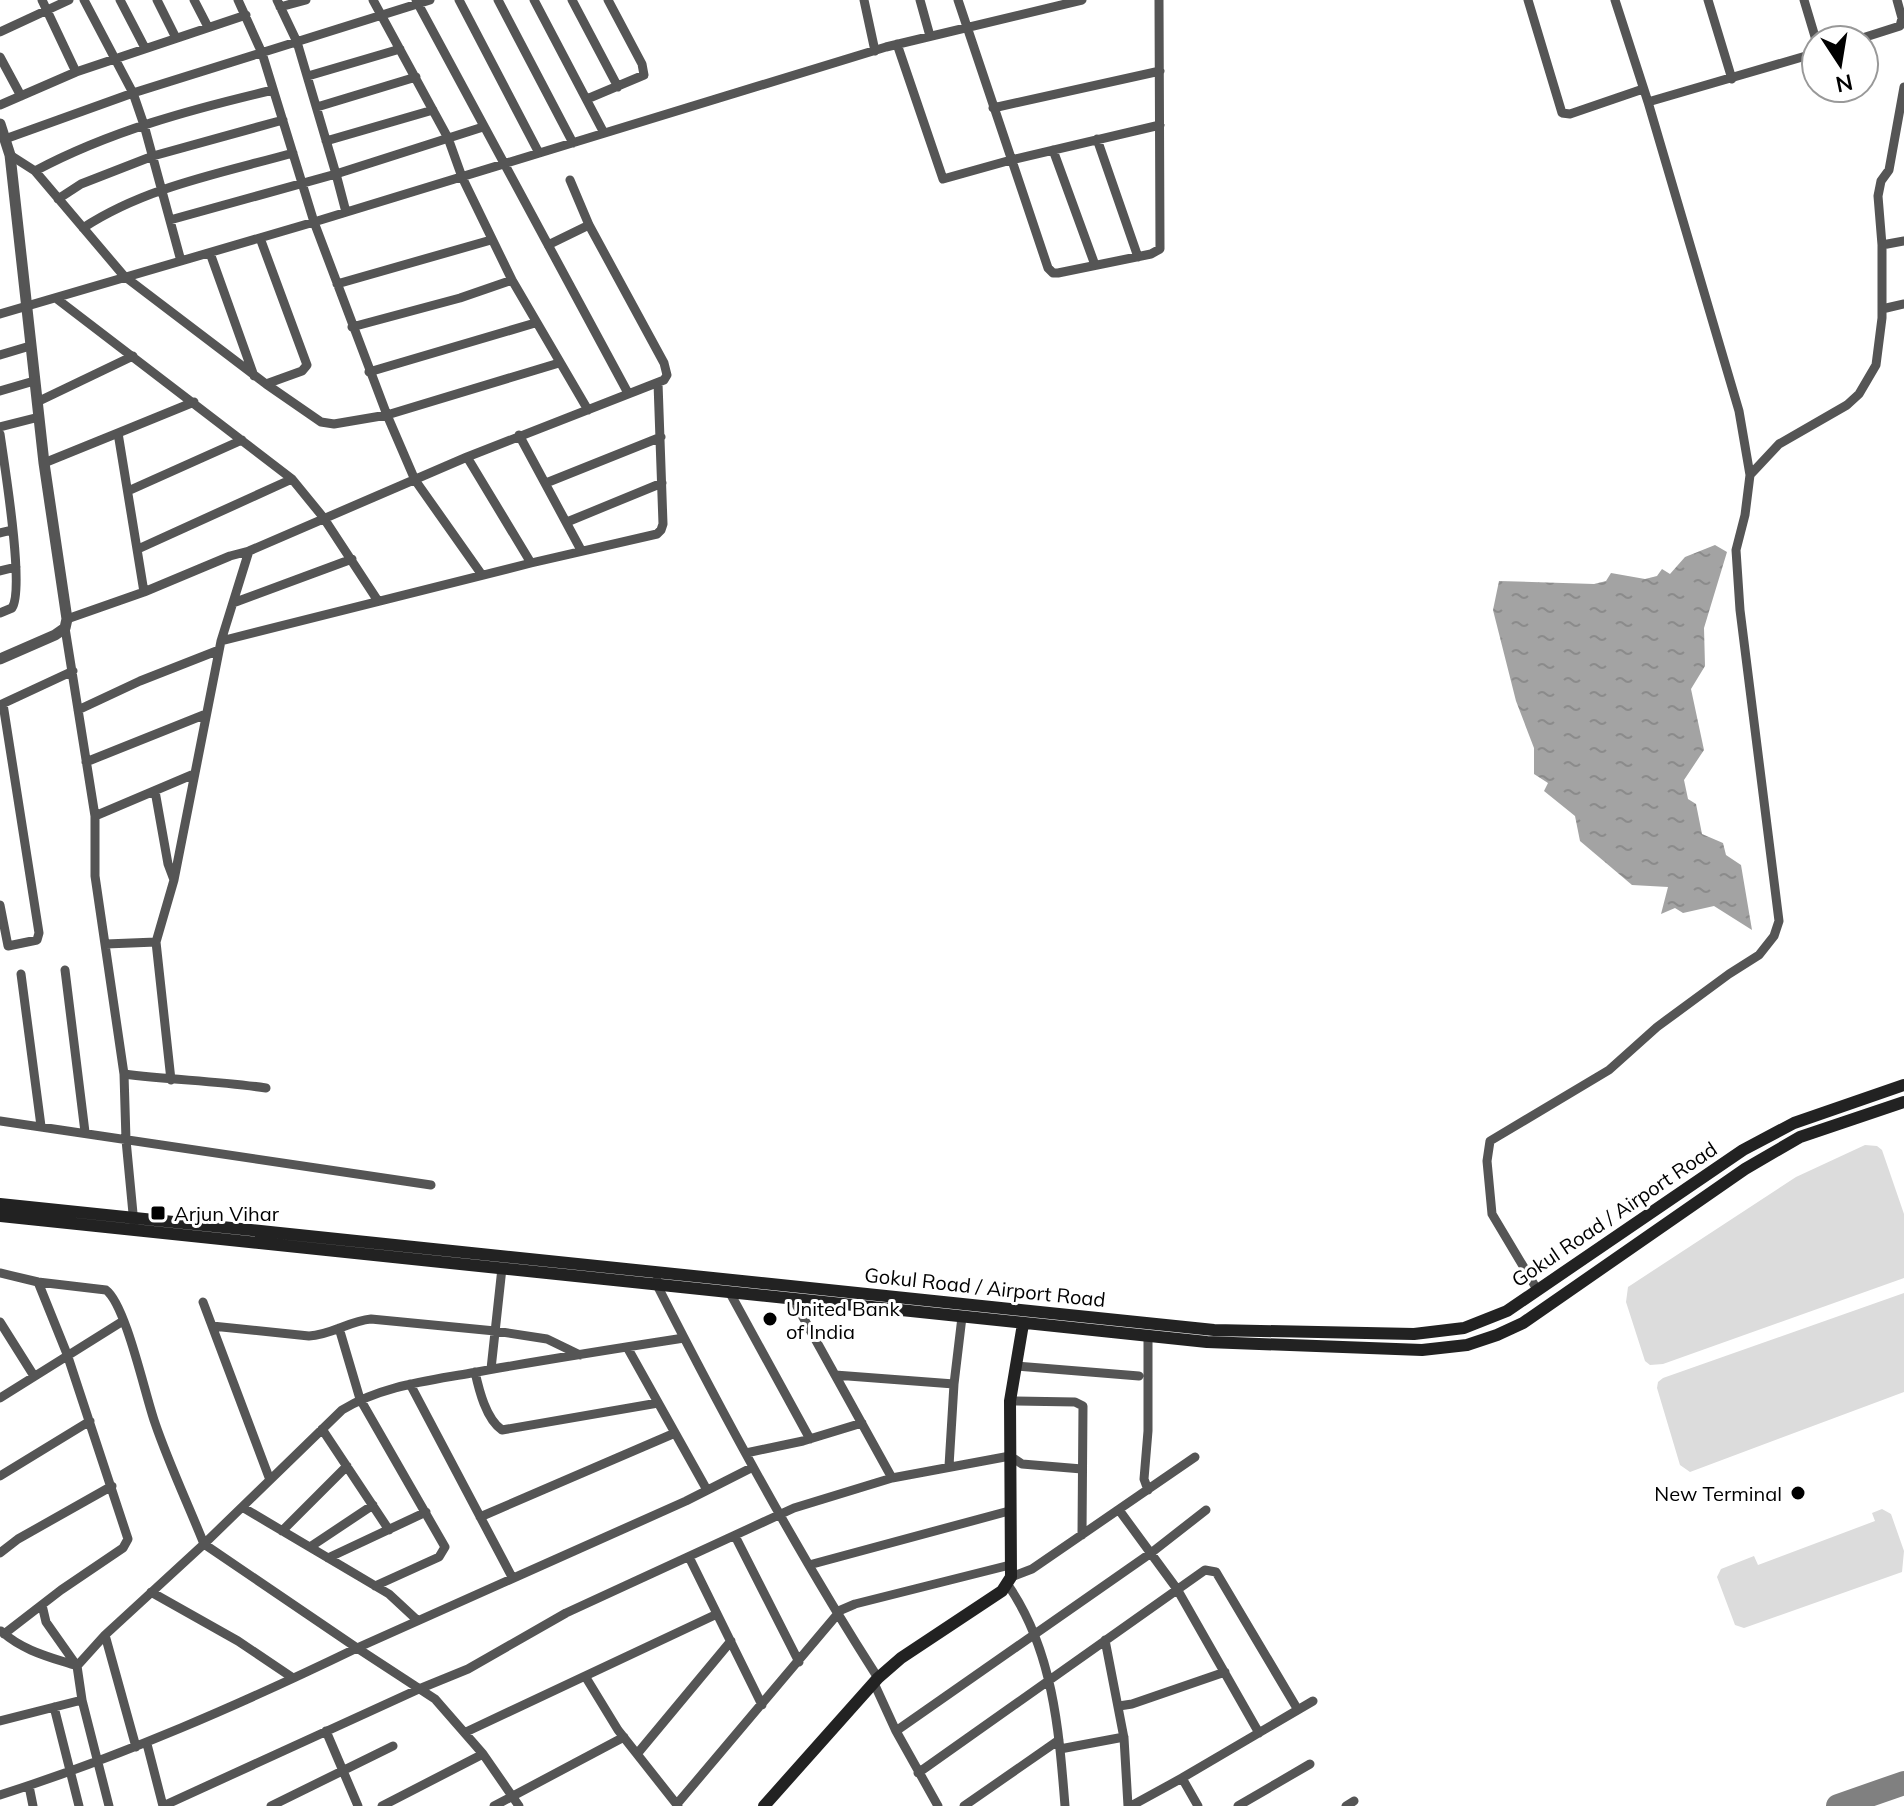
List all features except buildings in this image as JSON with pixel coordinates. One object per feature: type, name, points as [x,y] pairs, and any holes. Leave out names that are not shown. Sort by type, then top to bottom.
[{"type":"main road","name":"Gokul Road / Airport Road","points":[[0,1204],[134,1224],[657,1278],[1214,1330],[1414,1334],[1464,1328],[1507,1311],[1743,1150],[1794,1123],[1904,1085]]},
{"type":"main road","points":[[0,1216],[134,1224],[502,1268],[657,1278],[730,1293],[1207,1342],[1422,1350],[1467,1345],[1523,1323],[1745,1169],[1800,1137],[1904,1102]]},
{"type":"main road","points":[[764,1806],[876,1681],[901,1658],[1002,1591],[1009,1575],[1010,1401],[1023,1324]]},
{"type":"main road","points":[[1464,1328],[1467,1345]]},
{"type":"main road","points":[[1447,1330],[1451,1348]]},
{"type":"street","points":[[0,32],[45,5],[69,0]]},
{"type":"street","points":[[84,0],[133,93],[181,261]]},
{"type":"street","points":[[120,0],[145,48]]},
{"type":"street","points":[[157,0],[176,38]]},
{"type":"street","points":[[194,0],[208,27]]},
{"type":"street","points":[[238,0],[262,53],[314,222],[387,415],[415,480],[482,575]]},
{"type":"street","points":[[306,0],[278,4],[297,42],[346,212]]},
{"type":"street","points":[[373,0],[448,138],[491,240],[535,323],[588,410]]},
{"type":"street","points":[[5,139],[133,93],[430,0]]},
{"type":"street","points":[[459,0],[539,153]]},
{"type":"street","points":[[498,0],[573,143]]},
{"type":"street","points":[[534,0],[604,133]]},
{"type":"street","points":[[572,0],[618,87]]},
{"type":"street","points":[[587,99],[641,78],[644,69],[608,0]]},
{"type":"street","points":[[864,0],[875,51]]},
{"type":"street","points":[[920,0],[930,36]]},
{"type":"street","points":[[958,0],[1050,271],[1058,273],[1138,257],[1160,249],[1159,0]]},
{"type":"street","points":[[0,314],[314,222],[897,44],[1082,0]]},
{"type":"street","points":[[1528,0],[1562,113],[1570,114],[1643,89]]},
{"type":"street","points":[[1538,1291],[1492,1214],[1487,1161],[1490,1141],[1609,1070],[1657,1027],[1759,955],[1774,936],[1779,921],[1740,610],[1736,550],[1745,515],[1750,475],[1739,411],[1615,0]]},
{"type":"street","points":[[1708,0],[1732,79]]},
{"type":"street","points":[[1804,0],[1811,24]]},
{"type":"street","points":[[1880,32],[1900,26],[1902,18],[1897,0]]},
{"type":"street","points":[[417,2],[628,393]]},
{"type":"street","points":[[45,5],[76,72]]},
{"type":"street","points":[[0,105],[114,58],[246,15]]},
{"type":"street","points":[[897,44],[943,179],[1160,125]]},
{"type":"street","points":[[308,76],[400,49]]},
{"type":"street","points":[[0,57],[21,96]]},
{"type":"street","points":[[1648,102],[1800,58]]},
{"type":"street","points":[[993,108],[1160,71]]},
{"type":"street","points":[[317,107],[416,77]]},
{"type":"street","points":[[1750,475],[1779,444],[1847,405],[1859,394],[1876,365],[1882,309],[1879,188],[1889,170],[1900,134],[1904,87]]},
{"type":"street","points":[[35,171],[144,125],[200,107],[273,90]]},
{"type":"street","points":[[326,141],[433,110]]},
{"type":"street","points":[[58,199],[81,184],[153,156],[283,120]]},
{"type":"street","points":[[0,124],[10,155],[44,463],[95,816],[95,876],[124,1074],[134,1224]]},
{"type":"street","points":[[170,220],[336,174],[483,127]]},
{"type":"street","points":[[1097,139],[1138,257]]},
{"type":"street","points":[[1053,150],[1095,265]]},
{"type":"street","points":[[83,228],[99,217],[162,190],[293,153]]},
{"type":"street","points":[[10,155],[35,171],[124,276],[254,376],[327,424],[387,415],[559,363]]},
{"type":"street","points":[[0,659],[55,635],[66,623],[249,551],[519,435],[658,383],[667,375],[664,363],[589,225],[570,180]]},
{"type":"street","points":[[548,245],[589,225]]},
{"type":"street","points":[[260,238],[307,365],[302,371],[266,384]]},
{"type":"street","points":[[337,284],[491,240]]},
{"type":"street","points":[[1882,245],[1904,241]]},
{"type":"street","points":[[210,253],[254,376]]},
{"type":"street","points":[[352,327],[460,298],[512,280]]},
{"type":"street","points":[[57,299],[292,479],[323,517],[378,601]]},
{"type":"street","points":[[1882,309],[1904,304]]},
{"type":"street","points":[[369,372],[535,323]]},
{"type":"street","points":[[0,355],[30,346]]},
{"type":"street","points":[[37,402],[133,356]]},
{"type":"street","points":[[0,391],[34,381]]},
{"type":"street","points":[[78,710],[220,645],[378,601],[657,534],[661,530],[662,483],[658,383]]},
{"type":"street","points":[[44,463],[194,402]]},
{"type":"street","points":[[0,427],[39,417]]},
{"type":"street","points":[[118,433],[144,592]]},
{"type":"street","points":[[0,434],[4,495],[16,567],[16,603],[0,613]]},
{"type":"street","points":[[519,435],[581,550]]},
{"type":"street","points":[[546,483],[661,437]]},
{"type":"street","points":[[128,491],[242,440]]},
{"type":"street","points":[[467,457],[531,563]]},
{"type":"street","points":[[138,549],[292,479]]},
{"type":"street","points":[[567,522],[662,483]]},
{"type":"street","points":[[0,533],[12,530]]},
{"type":"street","points":[[171,1080],[156,942],[174,880],[220,645],[249,551]]},
{"type":"street","points":[[233,603],[352,559]]},
{"type":"street","points":[[0,571],[16,567]]},
{"type":"street","points":[[0,905],[1,923],[8,946],[33,942],[39,937],[2,704],[73,671]]},
{"type":"street","points":[[86,762],[206,714]]},
{"type":"street","points":[[95,816],[194,774]]},
{"type":"street","points":[[155,791],[169,871],[174,880]]},
{"type":"street","points":[[106,944],[156,942]]},
{"type":"street","points":[[65,970],[85,1132]]},
{"type":"street","points":[[21,974],[41,1126]]},
{"type":"street","points":[[124,1074],[266,1088]]},
{"type":"street","points":[[0,1121],[431,1185]]},
{"type":"street","points":[[491,1369],[502,1268]]},
{"type":"street","points":[[0,1273],[110,1293],[123,1321],[156,1425],[204,1544],[435,1699],[466,1732],[519,1806]]},
{"type":"street","points":[[657,1278],[684,1338],[753,1467],[876,1681],[896,1731],[938,1806]]},
{"type":"street","points":[[38,1282],[90,1421],[127,1532],[127,1544],[2,1632],[32,1651],[77,1666]]},
{"type":"street","points":[[730,1293],[810,1439]]},
{"type":"street","points":[[793,1299],[892,1478]]},
{"type":"street","points":[[203,1302],[270,1480]]},
{"type":"street","points":[[949,1466],[962,1317]]},
{"type":"street","points":[[212,1326],[309,1336],[371,1319],[547,1339],[580,1355]]},
{"type":"street","points":[[0,1398],[123,1321]]},
{"type":"street","points":[[0,1322],[34,1376]]},
{"type":"street","points":[[339,1328],[360,1399],[443,1541],[444,1553],[375,1586]]},
{"type":"street","points":[[1148,1336],[1148,1431],[1144,1479],[1148,1490]]},
{"type":"street","points":[[77,1666],[105,1635],[342,1410],[360,1399],[410,1384],[684,1338]]},
{"type":"street","points":[[627,1347],[707,1490]]},
{"type":"street","points":[[1016,1366],[1139,1376]]},
{"type":"street","points":[[475,1372],[495,1425],[502,1430],[658,1403]]},
{"type":"street","points":[[835,1375],[954,1384]]},
{"type":"street","points":[[410,1384],[512,1577]]},
{"type":"street","points":[[1010,1401],[1075,1402],[1083,1406],[1082,1535]]},
{"type":"street","points":[[0,1476],[90,1421]]},
{"type":"street","points":[[746,1453],[810,1439],[862,1423]]},
{"type":"street","points":[[322,1429],[389,1530]]},
{"type":"street","points":[[480,1517],[675,1433]]},
{"type":"street","points":[[147,1744],[163,1806],[468,1669],[566,1613],[811,1502],[892,1478],[1010,1456],[1022,1464],[1082,1469]]},
{"type":"street","points":[[585,1676],[624,1737],[677,1805],[837,1615],[855,1604],[1032,1569],[1195,1457]]},
{"type":"street","points":[[282,1531],[347,1466]]},
{"type":"street","points":[[0,1795],[147,1744],[753,1467]]},
{"type":"street","points":[[0,1553],[18,1539],[112,1486]]},
{"type":"street","points":[[310,1547],[373,1505]]},
{"type":"street","points":[[242,1507],[375,1586],[417,1620]]},
{"type":"street","points":[[1119,1510],[1177,1589],[1259,1733]]},
{"type":"street","points":[[896,1731],[1151,1553],[1206,1510]]},
{"type":"street","points":[[809,1565],[1009,1511]]},
{"type":"street","points":[[328,1558],[426,1512]]},
{"type":"street","points":[[735,1536],[799,1662]]},
{"type":"street","points":[[689,1557],[762,1705]]},
{"type":"street","points":[[918,1773],[1200,1573],[1211,1570],[1216,1572],[1298,1710]]},
{"type":"street","points":[[1009,1575],[1049,1680],[1060,1744],[1065,1806]]},
{"type":"street","points":[[151,1592],[238,1641],[293,1678]]},
{"type":"street","points":[[42,1605],[46,1622],[77,1666],[82,1700],[109,1806]]},
{"type":"street","points":[[466,1732],[717,1614]]},
{"type":"street","points":[[105,1635],[136,1747]]},
{"type":"street","points":[[1105,1640],[1124,1737],[1130,1806],[1313,1701]]},
{"type":"street","points":[[637,1754],[731,1641]]},
{"type":"street","points":[[1119,1706],[1225,1672]]},
{"type":"street","points":[[0,1721],[82,1700]]},
{"type":"street","points":[[54,1707],[79,1806]]},
{"type":"street","points":[[326,1731],[358,1806]]},
{"type":"street","points":[[494,1806],[624,1737]]},
{"type":"street","points":[[964,1806],[1060,1744],[1124,1737]]},
{"type":"street","points":[[271,1806],[286,1803],[393,1746]]},
{"type":"street","points":[[382,1806],[483,1754]]},
{"type":"street","points":[[1238,1806],[1310,1764]]},
{"type":"street","points":[[1182,1778],[1198,1806]]},
{"type":"street","points":[[29,1786],[33,1806]]},
{"type":"shaded area","points":[[1865,1145],[1877,1146],[1882,1150],[1904,1214],[1904,1278],[1663,1364],[1650,1365],[1645,1361],[1626,1302],[1628,1287],[1796,1177]]},
{"type":"shaded area","points":[[1904,1293],[1904,1392],[1690,1472],[1680,1465],[1657,1388],[1663,1378]]},
{"type":"shaded area","points":[[1882,1509],[1891,1514],[1904,1551],[1902,1572],[1744,1628],[1735,1625],[1717,1577],[1721,1569],[1754,1556],[1758,1565],[1875,1521],[1872,1513]]},
{"type":"water","points":[[1715,545],[1727,552],[1704,628],[1705,666],[1691,689],[1704,750],[1684,780],[1688,799],[1696,804],[1702,834],[1723,843],[1726,855],[1741,865],[1752,930],[1714,906],[1683,913],[1675,908],[1661,914],[1668,887],[1632,885],[1580,841],[1575,816],[1544,791],[1548,783],[1534,774],[1534,748],[1516,701],[1493,610],[1499,581],[1594,584],[1606,581],[1611,573],[1645,579],[1657,576],[1662,569],[1670,574],[1685,557]]},
{"type":"taxiway","points":[[1838,1806],[1904,1783]]},
{"type":"place","name":"Arjun Vihar","points":[[158,1213]]},
{"type":"place","name":"United Bank of India","points":[[770,1319]]},
{"type":"place","name":"New Terminal","points":[[1798,1493]]}]
